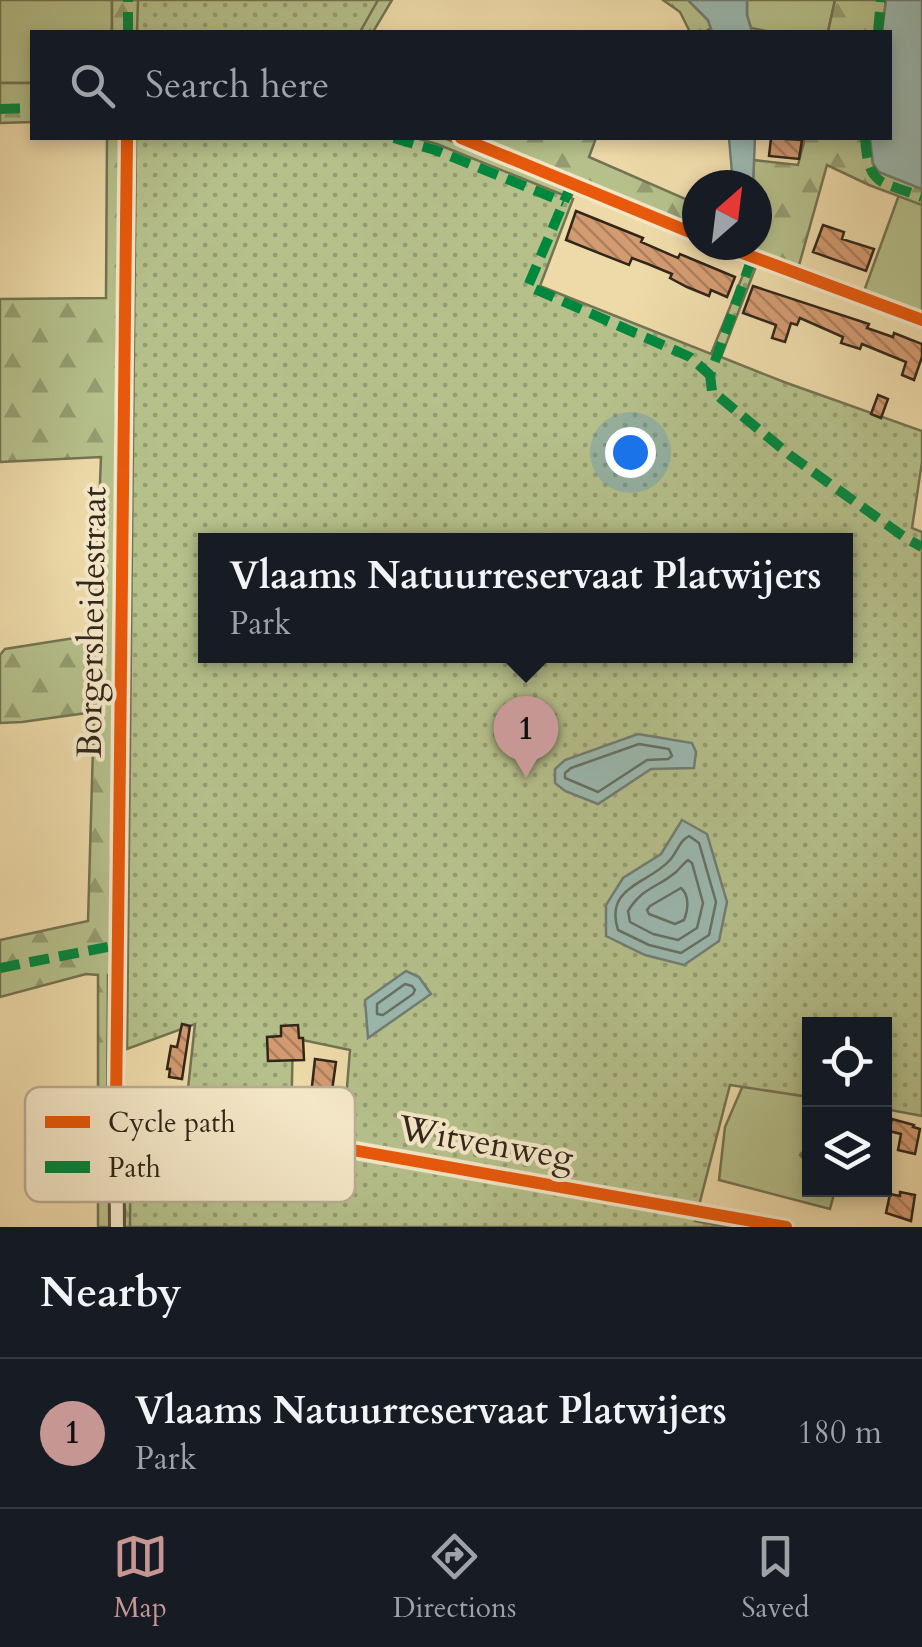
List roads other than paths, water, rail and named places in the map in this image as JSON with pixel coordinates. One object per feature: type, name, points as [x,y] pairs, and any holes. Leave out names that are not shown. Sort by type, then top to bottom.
[{"type":"street","name":"Borgersheidestraat","points":[[116,1087],[127,140]]},
{"type":"street","points":[[467,140],[682,229]]},
{"type":"street","points":[[761,260],[922,320]]},
{"type":"street","name":"Witvenweg","points":[[355,1150],[786,1227]]},
{"type":"street","name":"Borgersheidestraat","points":[[117,1202],[117,1227]]},
{"type":"water","points":[[688,0],[747,0],[751,30],[711,30],[708,20]]},
{"type":"water","points":[[886,0],[922,0],[922,189],[879,172],[873,164],[870,140],[892,140],[892,30],[882,30]]},
{"type":"water","points":[[729,140],[755,140],[754,170],[732,170]]},
{"type":"water","points":[[638,734],[692,743],[696,752],[694,768],[651,769],[598,804],[555,783],[555,769],[565,760]]},
{"type":"water","points":[[682,820],[707,834],[727,902],[719,941],[684,965],[645,955],[606,936],[606,905],[623,878],[661,854]]},
{"type":"water","points":[[406,971],[419,977],[431,994],[368,1038],[365,1000]]},
{"type":"place","name":"Vlaams Natuurreservaat Platwijers","points":[[526,778]]}]
